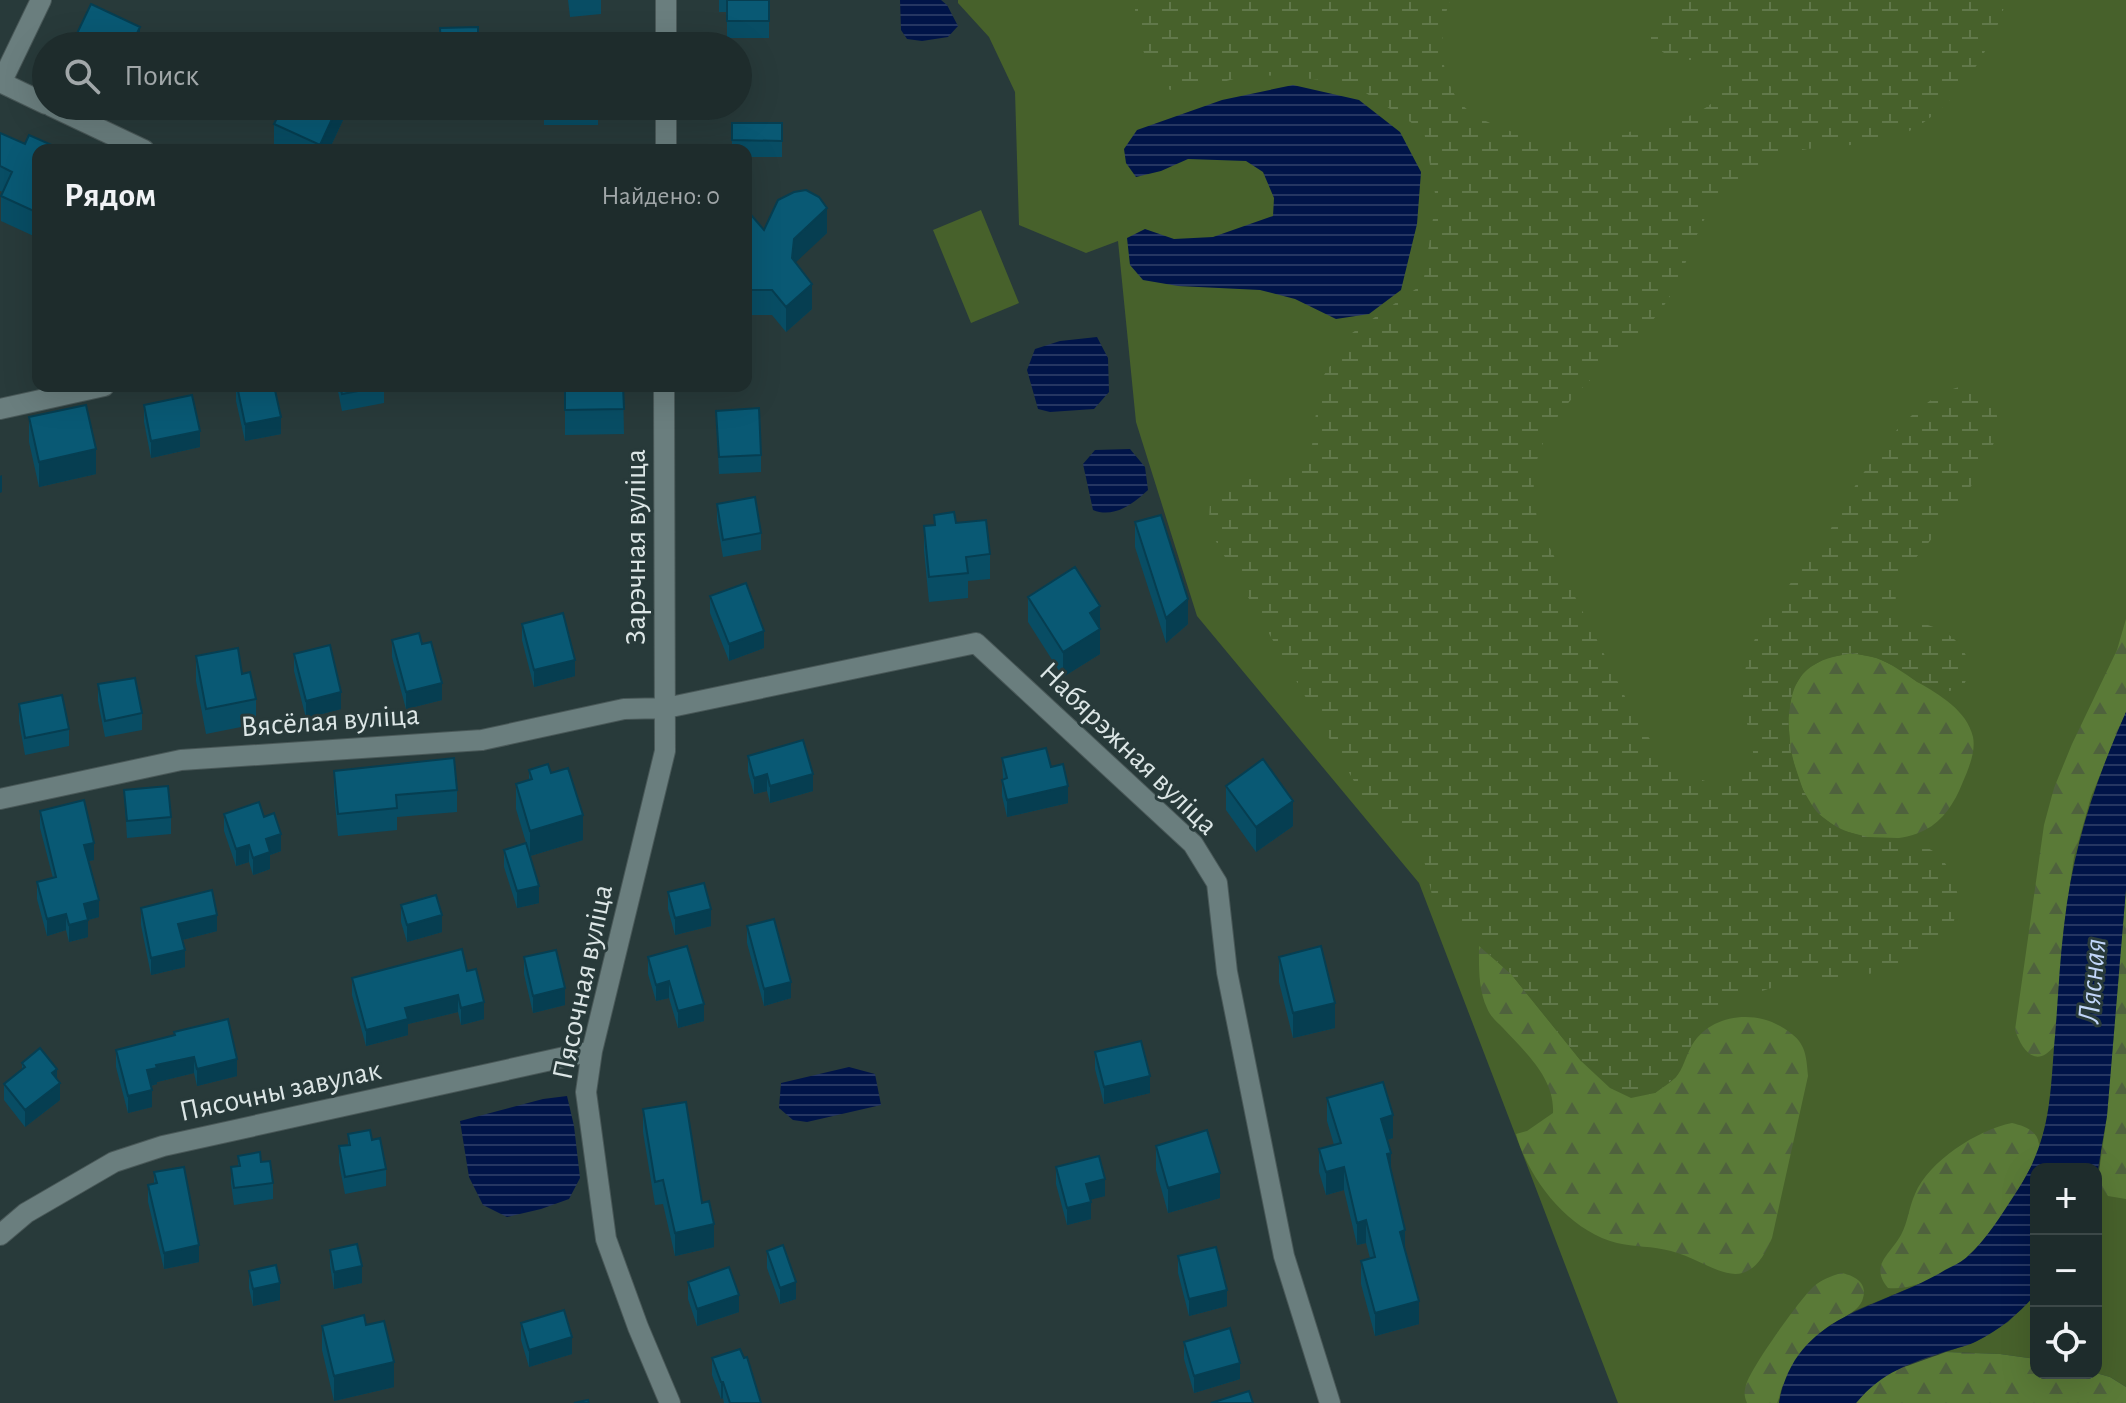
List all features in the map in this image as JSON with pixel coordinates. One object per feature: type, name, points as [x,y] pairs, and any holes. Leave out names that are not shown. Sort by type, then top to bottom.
[{"type":"street","points":[[32,97],[1,82],[41,0]]},
{"type":"street","points":[[666,0],[666,32]]},
{"type":"street","points":[[80,120],[131,144]]},
{"type":"street","points":[[666,120],[666,144]]},
{"type":"street","points":[[0,409],[77,392]]},
{"type":"street","name":"Зарэчная вуліца","points":[[664,392],[666,708]]},
{"type":"street","name":"Набярэжная вуліца","points":[[666,708],[976,643],[1193,844],[1217,883],[1227,972],[1284,1256],[1330,1403]]},
{"type":"street","name":"Вясёлая вуліца","points":[[0,799],[181,760],[482,740],[624,709],[666,708]]},
{"type":"street","name":"Пясочная вуліца","points":[[666,708],[665,751],[592,1051],[586,1092],[606,1239],[670,1403]]},
{"type":"street","name":"Пясочны завулак","points":[[0,1235],[26,1213],[114,1162],[163,1146],[592,1051]]},
{"type":"green space","points":[[958,0],[2126,0],[2126,712],[2115,737],[2064,927],[2050,1111],[2038,1152],[1931,1279],[1852,1312],[1823,1330],[1782,1387],[1779,1403],[1618,1403],[1419,883],[1197,616],[1136,422],[1118,241],[1086,253],[1019,225],[1015,92],[989,37]]},
{"type":"green space","points":[[1134,0],[1450,0],[1442,51],[1451,89],[1458,100],[1474,115],[1510,131],[1557,141],[1606,137],[1671,122],[1700,111],[1718,97],[1726,72],[1718,63],[1674,58],[1651,42],[1651,28],[1659,16],[1694,0],[2006,0],[1991,41],[1979,61],[1966,81],[1933,116],[1895,137],[1781,155],[1750,170],[1725,190],[1703,221],[1681,274],[1663,307],[1649,325],[1567,405],[1543,443],[1534,474],[1538,525],[1639,723],[1662,754],[1680,768],[1707,782],[1730,785],[1743,779],[1752,764],[1743,681],[1753,643],[1768,613],[1823,542],[1864,472],[1900,427],[1931,400],[1956,388],[1968,386],[1979,389],[1989,397],[1996,412],[1997,430],[1991,451],[1964,497],[1901,576],[1896,595],[1897,607],[1904,615],[1941,630],[1963,650],[1969,667],[1964,685],[1950,691],[1934,690],[1877,658],[1852,653],[1826,658],[1805,670],[1793,689],[1788,718],[1791,754],[1803,790],[1816,812],[1840,830],[1919,843],[1940,855],[1953,876],[1959,900],[1951,933],[1925,958],[1898,970],[1777,986],[1741,998],[1712,1018],[1692,1044],[1676,1077],[1655,1093],[1631,1098],[1610,1088],[1581,1061],[1511,974],[1434,904],[1424,860],[1405,825],[1370,809],[1214,538],[1209,520],[1210,503],[1233,484],[1279,476],[1300,466],[1312,445],[1320,381],[1352,333],[1423,284],[1436,199],[1424,131],[1349,82],[1251,74],[1202,88],[1170,90],[1151,71],[1138,37]]},
{"type":"green space","points":[[981,210],[1019,303],[971,323],[933,230]]},
{"type":"green space","points":[[2126,619],[2126,712],[2091,797],[2074,857],[2064,927],[2055,1045],[2036,1057],[2026,1050],[2015,1030],[2044,825],[2054,788],[2117,650]]},
{"type":"green space","points":[[1852,653],[1887,663],[1943,698],[1970,727],[1973,737],[1971,761],[1959,791],[1937,822],[1912,835],[1884,839],[1854,834],[1840,828],[1817,812],[1800,782],[1790,741],[1789,720],[1797,683],[1817,663]]},
{"type":"green space","points":[[2126,889],[2126,1387],[2102,1375],[2100,1163]]},
{"type":"green space","points":[[2126,889],[2126,1199],[2108,1196],[2102,1188],[2100,1163]]},
{"type":"green space","points":[[1479,946],[1511,974],[1581,1061],[1655,1093],[1678,1075],[1699,1035],[1720,1022],[1744,1017],[1769,1021],[1799,1041],[1805,1052],[1808,1076],[1772,1238],[1762,1258],[1751,1269],[1740,1274],[1728,1273],[1671,1251],[1617,1243],[1599,1237],[1553,1201],[1531,1169],[1516,1134],[1527,1131],[1553,1113],[1549,1088],[1537,1066],[1488,1011],[1481,985]]},
{"type":"green space","points":[[2012,1123],[2025,1127],[2033,1132],[2039,1144],[2034,1161],[2030,1163],[2030,1168],[2006,1209],[1975,1249],[1950,1269],[1919,1284],[1888,1288],[1880,1273],[1881,1266],[1901,1235],[1922,1182],[1956,1149]]},
{"type":"green space","points":[[1841,1273],[1861,1284],[1864,1292],[1861,1304],[1815,1339],[1783,1385],[1777,1403],[1747,1403],[1745,1392],[1750,1376],[1787,1320],[1813,1287]]},
{"type":"green space","points":[[2030,1300],[2030,1358],[1946,1352],[1977,1341],[2008,1322]]},
{"type":"green space","points":[[1946,1352],[2000,1354],[2030,1358],[2030,1379],[2102,1379],[2102,1375],[2110,1377],[2126,1387],[2126,1403],[1856,1403],[1873,1384],[1893,1371]]},
{"type":"water","points":[[900,0],[941,0],[958,26],[948,37],[922,41],[907,39],[901,30]]},
{"type":"water","points":[[1293,85],[1359,100],[1400,132],[1421,172],[1417,224],[1401,290],[1369,314],[1336,319],[1295,299],[1260,290],[1178,286],[1143,280],[1130,265],[1127,238],[1145,229],[1174,239],[1213,237],[1273,216],[1274,198],[1263,172],[1246,161],[1188,159],[1161,171],[1136,177],[1126,163],[1124,149],[1137,130],[1222,100]]},
{"type":"water","points":[[1097,337],[1108,358],[1109,392],[1094,409],[1050,412],[1038,409],[1027,370],[1035,349],[1060,341]]},
{"type":"water","points":[[1130,449],[1145,467],[1148,490],[1116,511],[1093,510],[1083,464],[1095,450]]},
{"type":"water","name":"Лясная","points":[[2126,712],[2126,889],[2107,1116],[2099,1163],[2033,1163],[2049,1104],[2062,941],[2073,869],[2104,765]]},
{"type":"water","points":[[849,1067],[875,1074],[881,1105],[807,1122],[793,1120],[779,1108],[781,1083]]},
{"type":"water","points":[[567,1096],[580,1178],[569,1199],[507,1217],[483,1205],[469,1177],[460,1121],[543,1099]]},
{"type":"water","points":[[2030,1169],[2030,1300],[2016,1314],[1974,1343],[1921,1360],[1886,1376],[1856,1403],[1779,1403],[1788,1373],[1803,1349],[1822,1331],[1844,1317],[1920,1283],[1966,1258],[1994,1226]]},
{"type":"building","points":[[727,0],[769,0],[769,21],[727,21]]},
{"type":"building","points":[[91,4],[140,27],[138,32],[78,32]]},
{"type":"building","points":[[478,27],[478,32],[440,32],[440,28]]},
{"type":"building","points":[[276,120],[332,120],[320,144],[274,124]]},
{"type":"building","points":[[732,123],[782,123],[782,141],[732,140]]},
{"type":"building","points":[[0,133],[25,144],[29,135],[49,144],[32,144],[32,210],[1,196],[12,172],[0,166]]},
{"type":"building","points":[[806,190],[819,197],[827,208],[794,239],[792,258],[812,284],[786,307],[772,290],[752,290],[752,216],[764,230],[778,200]]},
{"type":"building","points":[[238,392],[275,392],[281,417],[245,424]]},
{"type":"building","points":[[565,392],[623,392],[624,409],[565,410]]},
{"type":"building","points":[[192,395],[200,431],[151,441],[144,405]]},
{"type":"building","points":[[86,405],[96,449],[39,462],[29,417]]},
{"type":"building","points":[[759,408],[761,455],[719,457],[716,411]]},
{"type":"building","points":[[755,497],[761,533],[723,540],[717,504]]},
{"type":"building","points":[[954,512],[956,523],[986,520],[990,554],[966,557],[968,573],[929,577],[924,526],[935,525],[934,515]]},
{"type":"building","points":[[1161,515],[1188,599],[1166,618],[1135,522]]},
{"type":"building","points":[[1075,567],[1100,606],[1090,613],[1100,629],[1063,652],[1028,597]]},
{"type":"building","points":[[746,583],[764,631],[729,644],[710,596]]},
{"type":"building","points":[[563,613],[575,660],[534,670],[522,624]]},
{"type":"building","points":[[419,633],[422,644],[431,642],[442,683],[406,692],[392,640]]},
{"type":"building","points":[[330,645],[341,692],[306,701],[294,654]]},
{"type":"building","points":[[238,648],[242,674],[250,672],[256,699],[206,709],[196,656]]},
{"type":"building","points":[[135,678],[142,713],[105,721],[98,684]]},
{"type":"building","points":[[62,695],[69,729],[25,738],[19,704]]},
{"type":"building","points":[[803,740],[813,774],[770,786],[767,774],[754,778],[748,756]]},
{"type":"building","points":[[1046,748],[1051,767],[1063,764],[1068,786],[1007,800],[1002,780],[1007,778],[1002,758]]},
{"type":"building","points":[[454,758],[457,790],[396,795],[397,808],[338,814],[334,771]]},
{"type":"building","points":[[1263,759],[1293,801],[1256,827],[1226,786]]},
{"type":"building","points":[[548,764],[551,773],[568,768],[583,815],[530,831],[516,784],[532,779],[529,770]]},
{"type":"building","points":[[168,786],[171,817],[127,821],[124,790]]},
{"type":"building","points":[[84,800],[94,843],[84,845],[99,900],[84,904],[88,920],[69,925],[66,914],[47,919],[37,882],[56,877],[40,811]]},
{"type":"building","points":[[259,802],[264,817],[274,813],[281,834],[266,839],[270,852],[253,858],[249,845],[236,849],[224,814]]},
{"type":"building","points":[[526,843],[539,886],[517,891],[504,850]]},
{"type":"building","points":[[704,883],[711,909],[675,918],[668,892]]},
{"type":"building","points":[[212,890],[217,915],[178,924],[185,950],[151,958],[141,908]]},
{"type":"building","points":[[436,895],[442,915],[407,925],[401,905]]},
{"type":"building","points":[[774,919],[791,982],[764,989],[747,926]]},
{"type":"building","points":[[687,946],[704,1004],[678,1011],[669,981],[656,985],[648,957]]},
{"type":"building","points":[[1321,946],[1335,1003],[1293,1013],[1279,957]]},
{"type":"building","points":[[462,949],[467,971],[476,969],[484,1002],[461,1008],[458,995],[405,1008],[408,1019],[366,1030],[352,978]]},
{"type":"building","points":[[556,950],[565,988],[533,996],[524,957]]},
{"type":"building","points":[[228,1019],[237,1059],[197,1069],[194,1057],[156,1065],[157,1068],[147,1070],[152,1090],[128,1096],[116,1050]]},
{"type":"building","points":[[1141,1041],[1150,1076],[1104,1087],[1095,1052]]},
{"type":"building","points":[[40,1048],[57,1069],[52,1073],[60,1083],[25,1110],[4,1084],[25,1067],[22,1063]]},
{"type":"building","points":[[1383,1082],[1393,1115],[1381,1119],[1391,1153],[1387,1154],[1405,1230],[1400,1232],[1419,1301],[1375,1313],[1361,1261],[1375,1257],[1366,1220],[1357,1223],[1344,1167],[1326,1172],[1319,1149],[1341,1143],[1327,1098]]},
{"type":"building","points":[[686,1102],[702,1203],[709,1201],[714,1224],[675,1233],[663,1180],[655,1182],[643,1109]]},
{"type":"building","points":[[370,1130],[372,1140],[380,1138],[386,1169],[345,1177],[339,1146],[350,1145],[348,1134]]},
{"type":"building","points":[[1207,1130],[1220,1173],[1168,1188],[1156,1146]]},
{"type":"building","points":[[260,1152],[261,1162],[270,1161],[273,1183],[234,1188],[231,1167],[240,1166],[238,1156]]},
{"type":"building","points":[[1099,1156],[1105,1179],[1086,1184],[1091,1202],[1067,1208],[1056,1167]]},
{"type":"building","points":[[184,1167],[199,1245],[164,1253],[148,1185],[157,1183],[154,1172]]},
{"type":"building","points":[[357,1244],[362,1266],[334,1272],[330,1250]]},
{"type":"building","points":[[783,1245],[796,1282],[780,1288],[767,1251]]},
{"type":"building","points":[[1216,1247],[1227,1290],[1189,1299],[1178,1256]]},
{"type":"building","points":[[276,1265],[280,1283],[253,1289],[249,1271]]},
{"type":"building","points":[[729,1267],[739,1295],[697,1309],[688,1282]]},
{"type":"building","points":[[564,1310],[572,1337],[529,1350],[521,1323]]},
{"type":"building","points":[[364,1315],[366,1325],[384,1321],[394,1362],[334,1376],[322,1326]]},
{"type":"building","points":[[1230,1328],[1240,1363],[1194,1376],[1184,1342]]},
{"type":"building","points":[[740,1349],[744,1358],[747,1357],[761,1403],[730,1403],[721,1382],[712,1358]]},
{"type":"building","points":[[1249,1391],[1253,1403],[1211,1403]]}]
